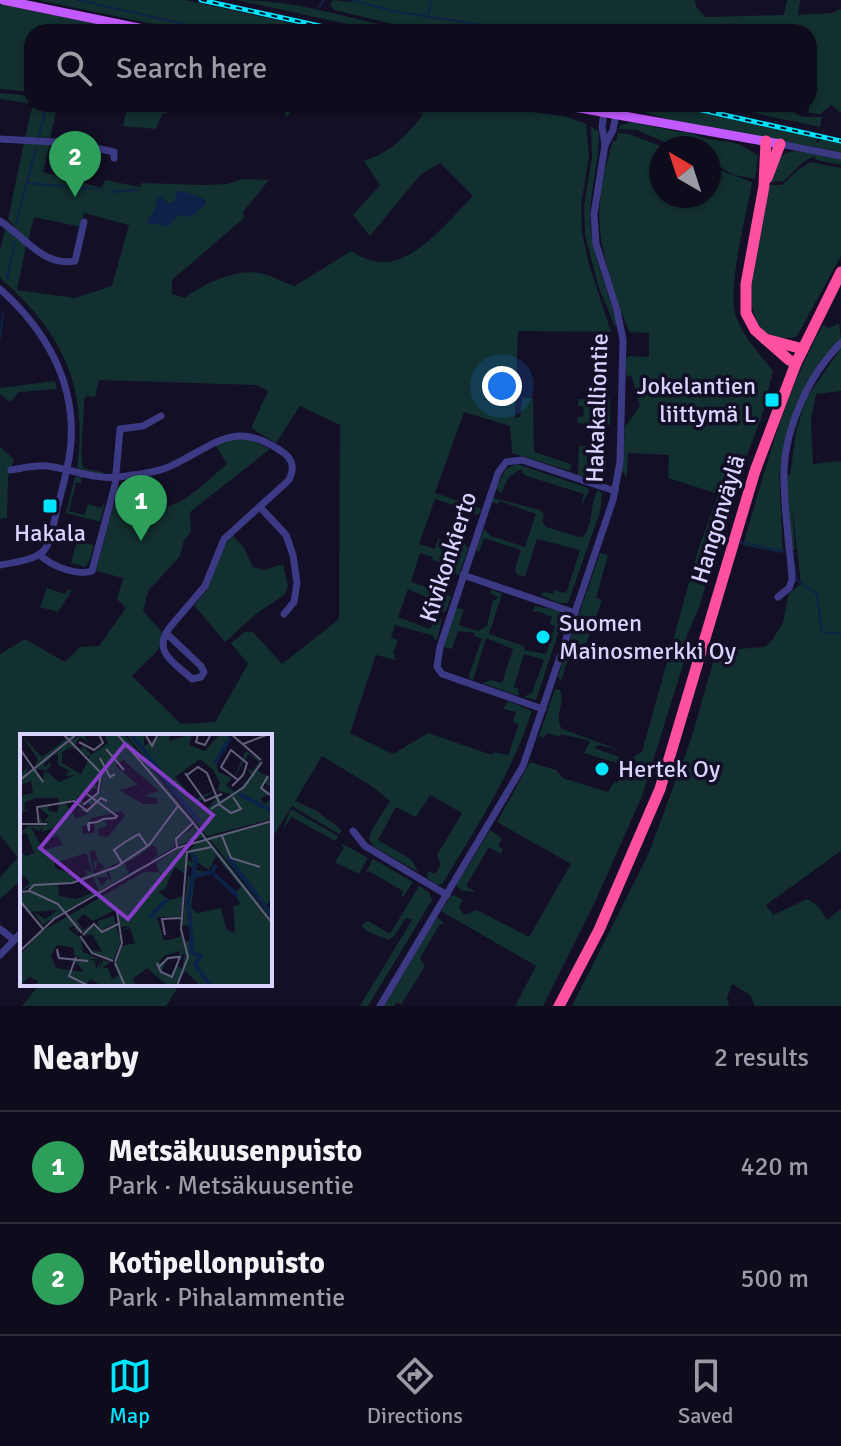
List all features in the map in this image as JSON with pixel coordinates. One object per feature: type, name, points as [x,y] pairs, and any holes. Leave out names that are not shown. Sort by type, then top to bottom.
[{"type":"highway","points":[[766,141],[764,186],[745,301],[750,323],[796,363]]},
{"type":"highway","points":[[764,186],[780,144]]},
{"type":"highway","name":"Hangonväylä","points":[[559,1006],[605,917],[660,789],[738,519],[796,363],[841,272]]},
{"type":"highway","points":[[765,338],[803,349]]},
{"type":"main road","points":[[3,0],[119,24]]},
{"type":"main road","points":[[604,112],[780,144]]},
{"type":"street","name":"Hakakalliontie","points":[[604,112],[602,127],[605,145]]},
{"type":"street","name":"Hakakalliontie","points":[[380,1006],[517,778],[615,491],[620,462],[623,340],[594,230],[605,145],[613,130],[616,114]]},
{"type":"street","points":[[0,139],[73,143],[114,152],[114,158]]},
{"type":"street","points":[[780,144],[841,156]]},
{"type":"street","points":[[0,221],[43,255],[68,262],[75,261],[84,222]]},
{"type":"street","points":[[0,289],[37,328],[50,349],[63,378],[72,426],[67,470],[47,545],[32,560],[0,565]]},
{"type":"street","points":[[778,597],[789,588],[792,580],[784,485],[788,444],[806,392],[825,361],[841,343]]},
{"type":"street","points":[[40,555],[49,564],[85,573],[92,571],[116,477],[120,429],[143,426],[161,416]]},
{"type":"street","points":[[11,470],[37,466],[116,477],[171,466],[218,439],[241,435],[254,437],[285,454],[293,466],[289,480],[224,539],[205,586],[166,633],[162,645],[166,654],[192,679],[199,679],[204,672],[201,666],[166,633]]},
{"type":"street","name":"Kivikonkierto","points":[[543,709],[442,674],[437,667],[440,647],[463,575],[498,473],[506,462],[522,460],[615,491]]},
{"type":"street","points":[[260,507],[286,535],[293,555],[297,583],[294,602],[284,614]]},
{"type":"street","points":[[463,575],[575,613]]},
{"type":"street","points":[[353,831],[365,846],[447,895]]},
{"type":"street","points":[[0,929],[13,939]]},
{"type":"street","points":[[0,955],[20,934]]},
{"type":"green space","points":[[37,0],[185,0],[296,24],[154,24]]},
{"type":"green space","points":[[237,0],[281,3],[378,24],[347,24]]},
{"type":"green space","points":[[333,0],[695,0],[696,7],[706,17],[784,15],[787,0],[800,0],[798,15],[832,13],[841,9],[841,113],[831,105],[820,114],[809,113],[817,112],[817,24],[393,24],[334,10],[330,5]]},
{"type":"green space","points":[[0,4],[96,24],[24,24],[24,91],[0,89]]},
{"type":"green space","points":[[0,93],[24,95],[24,103],[0,99]]},
{"type":"green space","points":[[31,112],[56,112],[50,138],[25,137]]},
{"type":"green space","points":[[126,112],[170,112],[162,114],[156,129],[123,126]]},
{"type":"green space","points":[[416,112],[533,112],[568,117],[586,124],[589,157],[581,205],[582,233],[611,332],[518,331],[515,418],[520,417],[522,398],[533,398],[534,452],[571,464],[570,471],[512,453],[510,426],[464,412],[435,493],[480,508],[481,512],[477,515],[469,507],[435,499],[419,544],[435,549],[438,539],[445,542],[442,551],[456,556],[459,544],[465,544],[468,549],[459,575],[451,574],[453,566],[420,553],[411,582],[451,597],[446,611],[440,613],[440,603],[408,589],[398,617],[430,629],[436,618],[442,619],[437,640],[433,639],[434,636],[395,625],[391,638],[398,640],[393,653],[396,660],[376,655],[350,733],[393,754],[428,733],[492,755],[493,752],[508,755],[519,724],[513,722],[516,712],[503,709],[508,701],[532,711],[504,779],[443,883],[438,885],[427,878],[428,871],[435,874],[441,864],[437,855],[462,813],[430,795],[416,817],[396,807],[378,840],[412,860],[418,872],[376,848],[369,840],[371,831],[390,801],[322,756],[295,801],[315,810],[342,830],[339,834],[292,806],[272,838],[272,734],[20,734],[20,881],[0,899],[0,877],[18,858],[0,835],[0,654],[25,639],[65,662],[80,647],[99,646],[126,608],[117,599],[123,578],[96,571],[113,505],[151,509],[182,500],[227,464],[215,444],[245,437],[270,449],[190,512],[191,532],[184,540],[180,556],[148,591],[143,611],[162,632],[159,649],[132,676],[181,724],[215,722],[248,664],[231,643],[245,632],[253,632],[282,664],[339,619],[340,425],[300,406],[276,443],[251,428],[268,391],[256,385],[99,380],[95,397],[87,396],[84,399],[84,468],[106,473],[77,468],[79,411],[66,362],[39,318],[0,278],[0,250],[6,227],[26,246],[17,290],[75,298],[112,286],[129,225],[84,213],[81,227],[34,217],[28,242],[8,219],[24,142],[50,143],[43,172],[102,188],[105,180],[140,187],[142,183],[204,185],[227,184],[242,179],[269,180],[243,212],[244,218],[172,280],[172,294],[185,298],[212,282],[244,273],[264,274],[295,286],[351,251],[363,258],[388,262],[400,259],[423,245],[473,196],[440,163],[421,174],[370,236],[353,215],[380,185],[364,161],[398,142],[424,113]]},
{"type":"green space","points":[[644,112],[699,112],[817,138],[816,144],[821,139],[841,143],[841,152],[674,121]]},
{"type":"green space","points":[[750,112],[793,112],[803,117],[822,117],[820,127]]},
{"type":"green space","points":[[632,122],[698,136],[651,136],[637,130],[618,129]]},
{"type":"green space","points":[[591,126],[598,131],[599,137],[590,209],[591,232],[617,323],[615,327],[599,288],[585,235],[584,206],[592,157]]},
{"type":"green space","points":[[618,133],[649,142],[649,208],[721,208],[721,170],[752,182],[735,272],[734,307],[744,333],[773,371],[761,419],[732,494],[700,605],[687,635],[686,655],[642,796],[595,902],[543,1006],[515,1006],[536,966],[441,911],[454,895],[463,900],[459,907],[464,915],[477,910],[529,937],[571,864],[497,822],[530,762],[556,770],[563,778],[608,792],[614,782],[618,783],[623,765],[584,753],[590,741],[561,734],[559,737],[547,733],[544,738],[539,736],[555,689],[560,690],[562,700],[559,719],[562,729],[620,750],[599,745],[594,748],[628,760],[642,752],[697,554],[718,494],[668,478],[669,455],[628,453],[627,477],[622,472],[625,427],[640,406],[632,377],[626,375],[626,359],[629,356],[649,357],[649,333],[630,332],[604,252],[600,200],[607,163],[613,141],[616,141]]},
{"type":"green space","points":[[721,141],[743,146],[758,156],[755,179],[721,168]]},
{"type":"green space","points":[[796,151],[841,159],[841,165],[816,160],[814,156],[803,162],[784,181],[771,182],[781,157]]},
{"type":"green space","points":[[811,162],[841,168],[841,256],[797,336],[779,338],[760,326],[753,310],[752,267],[756,244],[770,185],[782,185]]},
{"type":"green space","points":[[839,323],[841,339],[819,362],[807,397],[841,348],[841,391],[816,394],[811,420],[813,464],[841,461],[841,851],[766,905],[773,915],[807,899],[818,906],[827,920],[841,909],[841,1006],[755,1006],[750,995],[732,984],[727,998],[729,1006],[572,1006],[649,853],[691,739],[715,656],[719,658],[738,649],[764,647],[770,643],[783,623],[789,593],[801,584],[792,506],[795,550],[785,549],[780,474],[790,475],[796,432],[806,399],[779,474],[783,553],[743,545],[797,377],[823,325],[829,328]]},
{"type":"green space","points":[[55,381],[57,389],[19,392],[10,402],[0,394],[0,388]]},
{"type":"green space","points":[[610,394],[610,425],[578,423],[577,417],[583,417],[584,407],[578,406],[578,399],[609,400]]},
{"type":"green space","points":[[579,446],[587,446],[587,465],[598,466],[592,480],[578,475]]},
{"type":"green space","points":[[0,447],[14,459],[8,478],[7,518],[0,519]]},
{"type":"green space","points":[[517,464],[588,488],[589,491],[581,506],[584,494],[524,475],[521,469],[509,477],[501,493],[496,488],[506,469]]},
{"type":"green space","points":[[75,477],[81,477],[81,483],[76,483],[69,511],[84,515],[88,504],[101,508],[105,502],[100,522],[66,513]]},
{"type":"green space","points":[[598,490],[602,493],[600,512],[568,603],[558,603],[541,595],[544,592],[553,594],[554,590],[567,591],[580,550],[537,539],[525,577],[517,574],[515,569],[521,550],[484,538],[479,552],[476,550],[484,529],[491,536],[525,547],[536,514],[500,501],[497,504],[492,502],[493,498],[540,510],[544,514],[542,521],[546,527],[583,537]]},
{"type":"green space","points":[[232,535],[244,548],[253,567],[264,570],[283,564],[288,586],[284,595],[256,614],[225,642],[194,605],[207,590],[223,549]]},
{"type":"green space","points":[[77,541],[94,545],[85,567],[71,563]]},
{"type":"green space","points":[[600,553],[608,555],[596,598],[602,600],[585,646],[581,645],[578,652],[571,650],[561,681],[558,676]]},
{"type":"green space","points":[[47,588],[65,594],[68,589],[72,590],[58,612],[40,607]]},
{"type":"green space","points":[[491,589],[502,594],[489,634],[524,646],[524,650],[546,654],[555,626],[550,624],[552,617],[532,612],[535,606],[557,610],[564,616],[536,700],[523,697],[532,693],[544,660],[524,654],[514,687],[518,688],[519,696],[482,683],[491,680],[502,683],[513,649],[486,638],[473,680],[469,675],[482,639],[474,636],[475,633],[458,631],[452,649],[443,647],[456,608],[464,609],[459,625],[478,631],[487,626],[493,600],[498,597],[490,593]]},
{"type":"green space","points":[[291,809],[338,836],[335,841],[292,817],[283,829]]},
{"type":"green space","points":[[490,830],[502,838],[498,846],[503,849],[501,854],[489,847],[466,886],[476,892],[463,891],[457,884]]},
{"type":"green space","points":[[341,843],[368,858],[359,874],[335,862],[344,848]]},
{"type":"green space","points":[[373,859],[413,882],[403,897],[403,891],[369,871],[365,874]]},
{"type":"green space","points":[[419,886],[429,892],[432,900],[368,1006],[360,1006],[412,920],[406,918],[388,940],[361,926],[368,921],[390,934]]},
{"type":"green space","points":[[437,917],[445,924],[440,924],[420,958],[425,966],[401,1005],[397,1002],[394,1006],[384,1006]]},
{"type":"green space","points":[[38,986],[179,986],[166,1006],[22,1006]]},
{"type":"water","points":[[177,192],[205,199],[206,204],[191,217],[179,215],[169,226],[146,223],[155,209],[157,197],[161,196],[168,203],[174,202]]},
{"type":"waterway","points":[[78,0],[184,24]]},
{"type":"waterway","points":[[319,8],[324,0]]},
{"type":"waterway","points":[[351,0],[393,11],[475,24]]},
{"type":"waterway","points":[[428,15],[431,0]]},
{"type":"waterway","points":[[39,136],[45,112]]},
{"type":"waterway","points":[[16,223],[36,148]]},
{"type":"waterway","points":[[28,183],[99,189]]},
{"type":"waterway","points":[[110,192],[138,190]]},
{"type":"waterway","points":[[7,279],[15,241]]},
{"type":"waterway","points":[[0,338],[3,314]]},
{"type":"waterway","points":[[739,542],[786,552]]},
{"type":"waterway","points":[[792,553],[797,580],[817,594],[822,632],[841,634]]},
{"type":"railway","points":[[201,0],[310,24]]},
{"type":"railway","points":[[711,112],[841,141]]},
{"type":"place","name":"Kotipellonpuisto","points":[[75,197]]},
{"type":"place","name":"Jokelantien liittymä L","points":[[772,400]]},
{"type":"place","name":"Hakala","points":[[50,506]]},
{"type":"place","name":"Metsäkuusenpuisto","points":[[141,541]]},
{"type":"place","name":"Suomen Mainosmerkki Oy","points":[[543,637]]},
{"type":"place","name":"Hertek Oy","points":[[602,769]]}]
